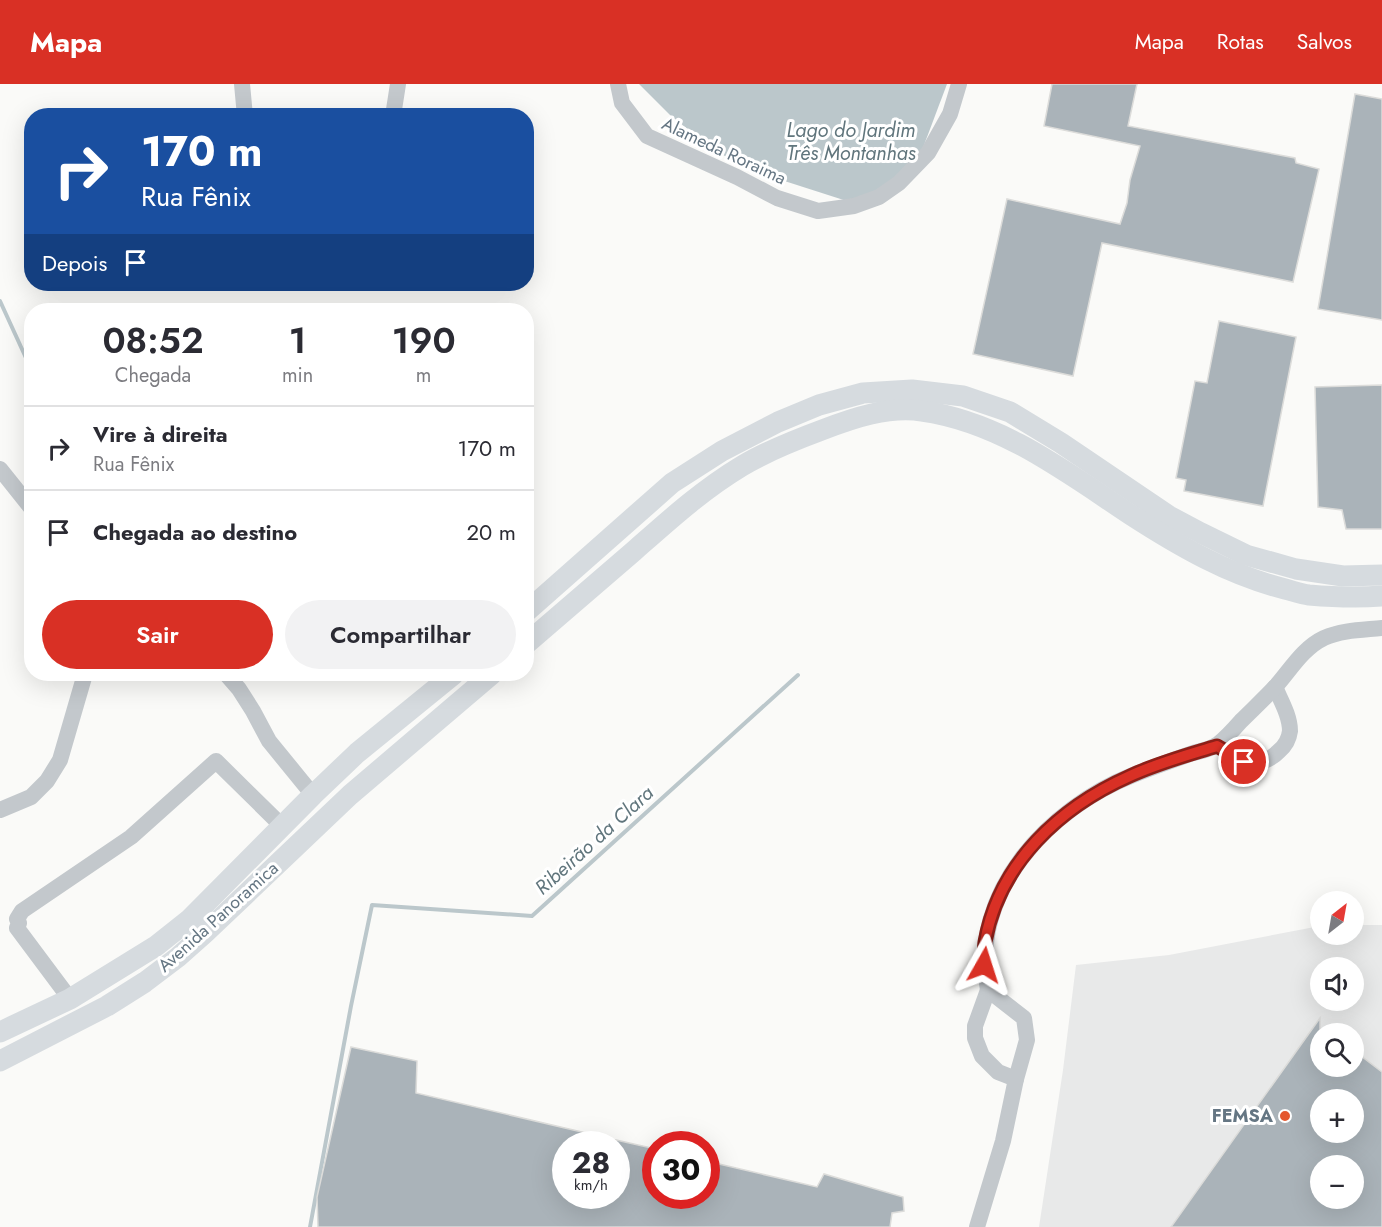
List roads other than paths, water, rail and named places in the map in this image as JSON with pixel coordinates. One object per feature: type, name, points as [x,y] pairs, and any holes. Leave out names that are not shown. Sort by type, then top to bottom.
[{"type":"main road","points":[[534,605],[672,483],[722,451],[778,422],[819,405],[863,393],[912,390],[963,396],[1010,412],[1061,442],[1170,516],[1246,555],[1296,570],[1343,576],[1382,575]]},
{"type":"main road","points":[[534,637],[694,499],[743,466],[781,446],[838,424],[868,415],[898,410],[922,411],[963,420],[1018,442],[1168,540],[1228,570],[1270,585],[1306,594],[1357,598],[1382,596]]},
{"type":"main road","name":"Avenida Panoramica","points":[[0,1032],[70,999],[156,946],[190,919],[357,753],[445,681]]},
{"type":"main road","name":"Avenida Panoramica","points":[[0,1060],[107,1006],[145,982],[178,957],[330,812],[484,681]]},
{"type":"street","points":[[242,84],[244,108]]},
{"type":"street","points":[[394,108],[398,84]]},
{"type":"street","name":"Alameda Roraima","points":[[618,84],[622,103],[646,136],[737,177],[777,198],[818,211],[854,206],[879,197],[899,183],[928,153],[950,114],[959,84]]},
{"type":"street","points":[[0,469],[24,499]]},
{"type":"street","points":[[1017,1079],[998,1072],[982,1056],[975,1038],[975,1026],[988,990],[984,965],[985,942],[992,917],[1002,889],[1017,864],[1037,839],[1058,819],[1091,796],[1131,775],[1217,746],[1318,641],[1341,633],[1382,628]]},
{"type":"street","points":[[0,810],[31,797],[48,780],[60,760],[83,681]]},
{"type":"street","points":[[232,681],[244,696],[269,741],[313,795]]},
{"type":"street","points":[[1217,746],[1244,762],[1254,763],[1272,758],[1281,750],[1288,739],[1290,724],[1275,687]]},
{"type":"street","points":[[70,999],[17,928],[19,923],[17,919],[22,911],[131,837],[216,761],[282,826]]},
{"type":"street","points":[[976,1227],[1003,1141],[1027,1040],[1023,1018],[988,990]]},
{"type":"water","name":"Lago do Jardim Três Montanhas","points":[[639,84],[947,84],[921,153],[889,190],[853,203],[772,177],[716,152],[670,115]]},
{"type":"waterway","points":[[0,301],[24,354]]},
{"type":"waterway","name":"Ribeirão da Clara","points":[[310,1227],[372,905],[532,916],[798,675]]},
{"type":"place","name":"FEMSA","points":[[1285,1116]]}]
